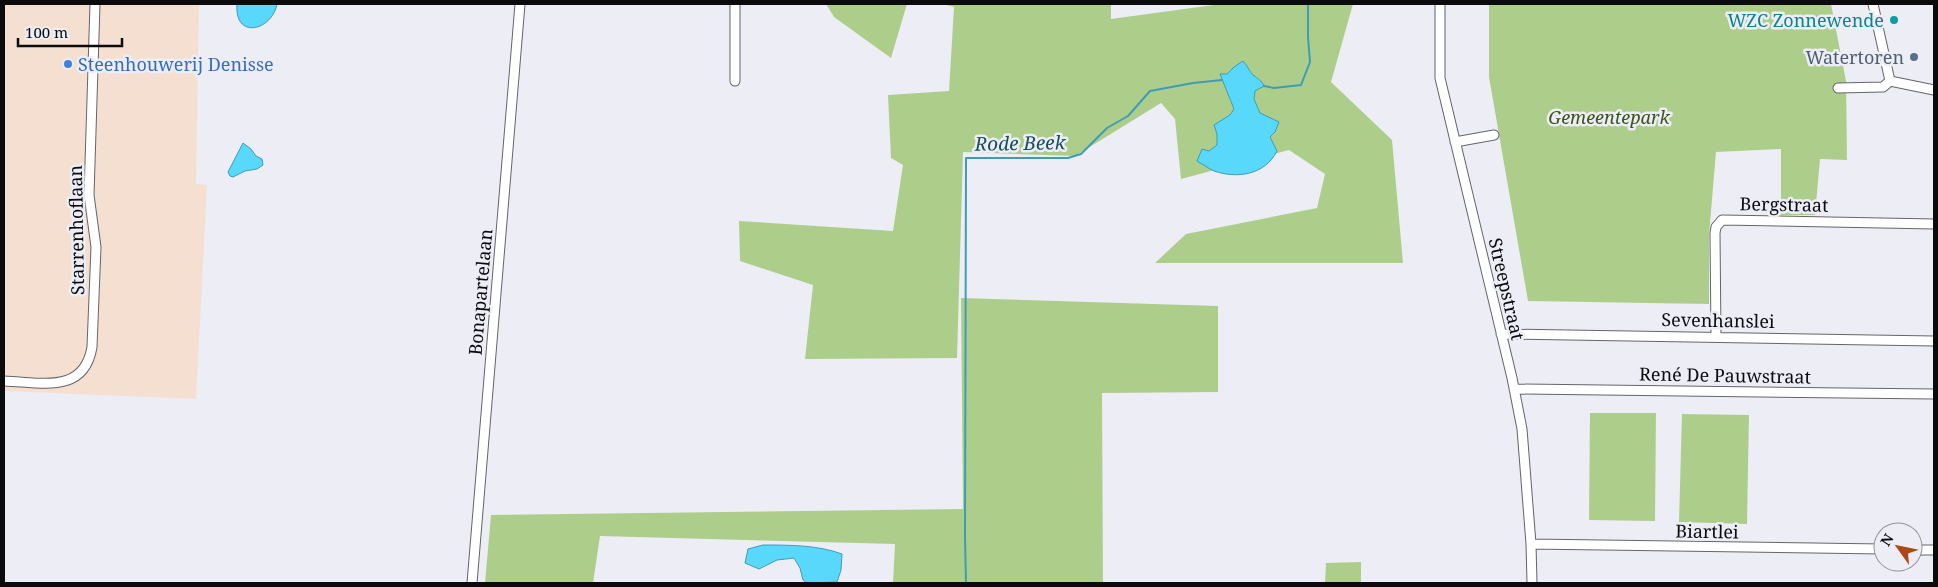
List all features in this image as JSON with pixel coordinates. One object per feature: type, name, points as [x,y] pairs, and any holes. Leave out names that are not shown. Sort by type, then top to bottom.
[{"type":"street","name":"Starrenhoflaan","points":[[4,381],[52,383],[69,381],[78,376],[90,360],[96,247],[89,195],[95,4]]},
{"type":"street","name":"Bonapartelaan","points":[[472,583],[520,4]]},
{"type":"street","points":[[735,4],[735,80]]},
{"type":"street","name":"Streepstraat","points":[[1440,4],[1440,78],[1522,429],[1531,544],[1532,583]]},
{"type":"street","points":[[1873,4],[1890,81]]},
{"type":"street","points":[[1838,88],[1883,87],[1890,81]]},
{"type":"street","points":[[1890,81],[1934,90]]},
{"type":"street","points":[[1455,142],[1494,135]]},
{"type":"street","name":"Bergstraat","points":[[1716,336],[1714,233],[1722,220],[1934,224]]},
{"type":"street","name":"Sevenhanslei","points":[[1501,334],[1934,341]]},
{"type":"street","name":"René De Pauwstraat","points":[[1514,389],[1934,394]]},
{"type":"street","name":"Biartlei","points":[[1531,544],[1873,549]]},
{"type":"shaded area","points":[[4,4],[199,4],[196,184],[207,185],[196,399],[4,391]]},
{"type":"green space","points":[[826,4],[907,4],[891,58],[834,17]]},
{"type":"green space","points":[[943,4],[1111,4],[1111,19],[1221,4],[1353,4],[1331,82],[1392,140],[1403,263],[1155,263],[1186,234],[1317,208],[1325,174],[1289,150],[1181,179],[1175,119],[1161,103],[1075,156],[963,152],[957,358],[805,359],[813,285],[740,261],[739,221],[893,231],[903,165],[891,158],[888,95],[949,91],[954,7]]},
{"type":"green space","name":"Gemeentepark","points":[[1489,4],[1831,4],[1846,81],[1847,160],[1820,159],[1815,215],[1781,215],[1781,149],[1716,152],[1709,235],[1709,304],[1528,301],[1489,77]]},
{"type":"green space","points":[[961,298],[1218,306],[1218,392],[1102,393],[1103,583],[893,583],[895,544],[600,536],[593,583],[485,583],[491,515],[963,509]]},
{"type":"green space","points":[[1590,413],[1656,413],[1655,521],[1589,520]]},
{"type":"green space","points":[[1682,414],[1749,415],[1747,524],[1679,522]]},
{"type":"green space","points":[[1361,562],[1361,583],[1325,583],[1326,563]]},
{"type":"water","points":[[237,4],[277,4],[274,13],[268,20],[254,28],[247,27],[241,23]]},
{"type":"water","points":[[1243,61],[1264,86],[1255,91],[1254,99],[1260,113],[1279,122],[1275,132],[1270,137],[1277,151],[1272,159],[1258,170],[1241,175],[1232,175],[1214,171],[1197,161],[1202,149],[1209,151],[1217,145],[1217,134],[1214,125],[1230,115],[1234,109],[1220,74],[1227,74]]},
{"type":"water","points":[[243,143],[256,156],[262,159],[263,165],[233,177],[230,176],[228,172]]},
{"type":"water","points":[[763,545],[813,547],[842,554],[841,570],[837,582],[807,583],[803,580],[800,568],[794,558],[777,560],[759,569],[745,563],[748,549]]},
{"type":"waterway","name":"Rode Beek","points":[[1264,86],[1274,88],[1301,85],[1310,62],[1308,4]]},
{"type":"waterway","name":"Rode Beek","points":[[966,583],[966,158],[1068,158],[1081,154],[1107,128],[1128,116],[1150,91],[1222,80]]},
{"type":"place","name":"WZC Zonnewende","points":[[1894,20]]},
{"type":"place","name":"Watertoren","points":[[1914,57]]},
{"type":"place","name":"Steenhouwerij Denisse","points":[[68,64]]}]
